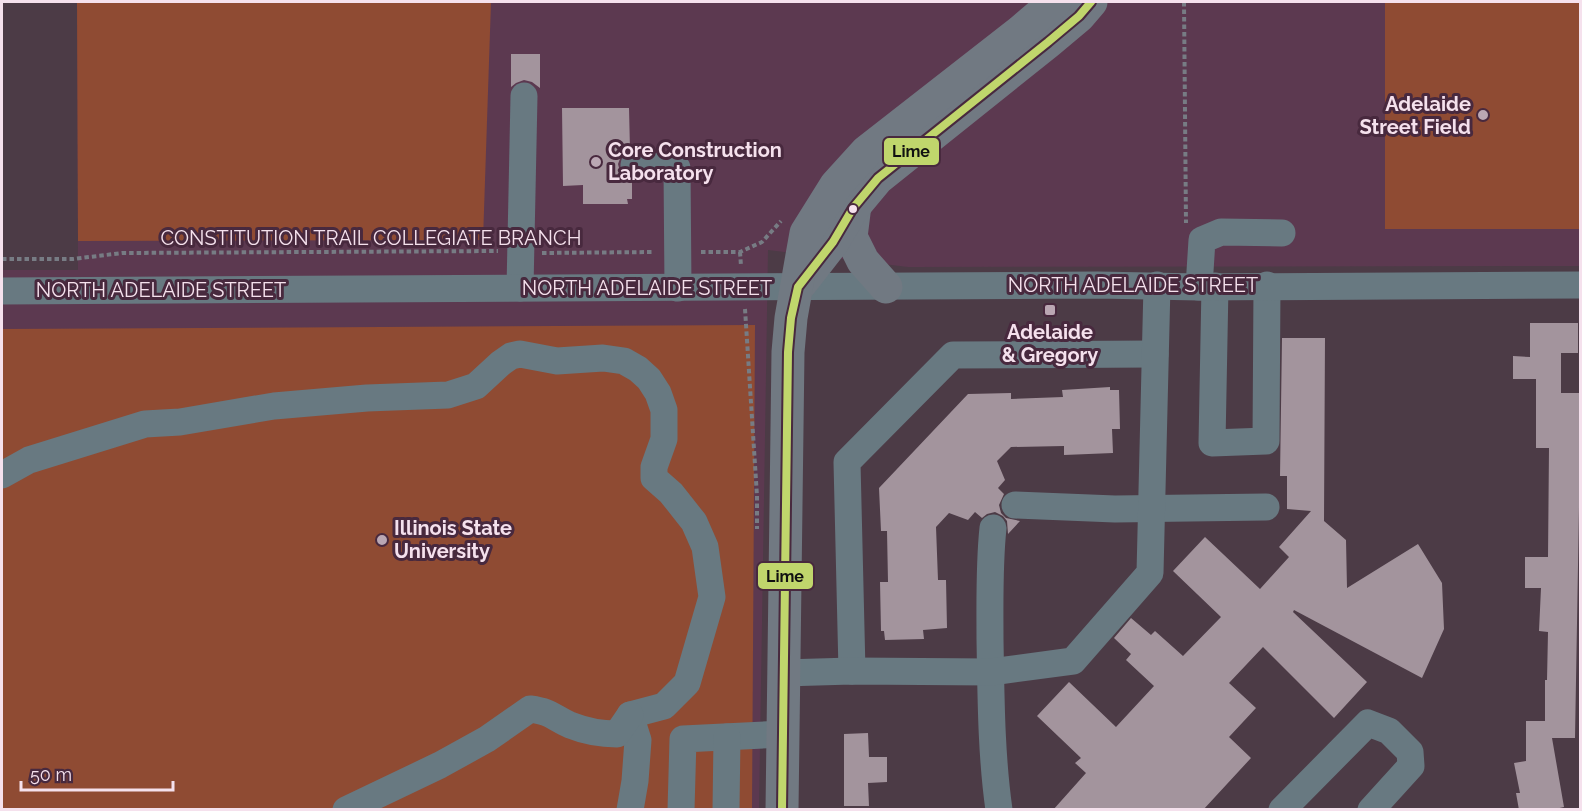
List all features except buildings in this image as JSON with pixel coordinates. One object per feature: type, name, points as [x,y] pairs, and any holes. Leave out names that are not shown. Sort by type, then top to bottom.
[{"type":"main road","points":[[782,810],[788,352],[791,318],[806,233],[836,185],[866,152],[1055,2]]},
{"type":"main road","points":[[798,287],[832,242],[855,205],[885,172],[1048,42],[1079,16],[1091,2]]},
{"type":"main road","points":[[855,205],[851,237],[863,261],[886,286]]},
{"type":"street","points":[[520,288],[524,96]]},
{"type":"street","points":[[634,165],[677,168],[678,288]]},
{"type":"street","points":[[1267,285],[1266,441],[1212,443],[1207,286],[1202,240],[1221,232],[1282,233]]},
{"type":"street","points":[[783,673],[991,672],[1073,661],[1150,573],[1157,285]]},
{"type":"street","name":"NORTH ADELAIDE STREET","points":[[2,291],[1581,285]]},
{"type":"street","points":[[2,476],[29,460],[145,424],[180,422],[274,406],[367,398],[448,395],[476,386],[501,363],[511,356],[520,354],[557,361],[603,358],[624,362],[638,369],[649,379],[658,393],[664,410],[664,439],[654,467],[654,478],[671,494],[694,522],[705,547],[712,597],[687,683],[664,705],[634,727],[617,734],[599,734],[570,725],[547,711],[530,709],[487,739],[440,765],[346,810]]},
{"type":"street","points":[[852,671],[848,462],[953,355],[1155,354]]},
{"type":"street","points":[[1015,505],[1115,509],[1266,507]]},
{"type":"street","points":[[993,528],[990,554],[993,772],[999,810]]},
{"type":"street","points":[[1282,810],[1368,723],[1389,731],[1410,752],[1411,766],[1371,810]]},
{"type":"street","points":[[634,727],[643,741],[662,752],[670,752],[683,739],[783,734]]},
{"type":"street","points":[[630,810],[635,781],[634,727]]},
{"type":"street","points":[[726,810],[727,737]]},
{"type":"street","points":[[681,810],[683,739]]},
{"type":"path","points":[[1184,2],[1186,225]]},
{"type":"path","name":"CONSTITUTION TRAIL COLLEGIATE BRANCH","points":[[2,259],[73,259],[134,253],[740,252],[762,242],[785,217]]},
{"type":"path","points":[[740,252],[757,496],[757,532]]},
{"type":"shaded area","name":"Illinois State University","points":[[77,2],[1580,2],[1580,266],[908,267],[768,250],[759,809],[2,809],[2,270],[78,270]]},
{"type":"shaded area","points":[[77,2],[491,2],[483,240],[78,241]]},
{"type":"shaded area","name":"Adelaide Street Field","points":[[1385,2],[1580,2],[1580,229],[1385,229]]},
{"type":"shaded area","points":[[755,325],[752,809],[2,809],[2,329]]},
{"type":"transit line","name":"Lime","points":[[782,810],[788,352],[791,318],[798,287],[833,242],[853,208],[878,178],[1048,42],[1079,16],[1091,2]]},
{"type":"place","name":"Adelaide Street Field","points":[[1483,115]]},
{"type":"place","name":"Core Construction Laboratory","points":[[596,162]]},
{"type":"place","name":"Adelaide & Gregory","points":[[1050,310]]},
{"type":"place","name":"Illinois State University","points":[[382,540]]}]
